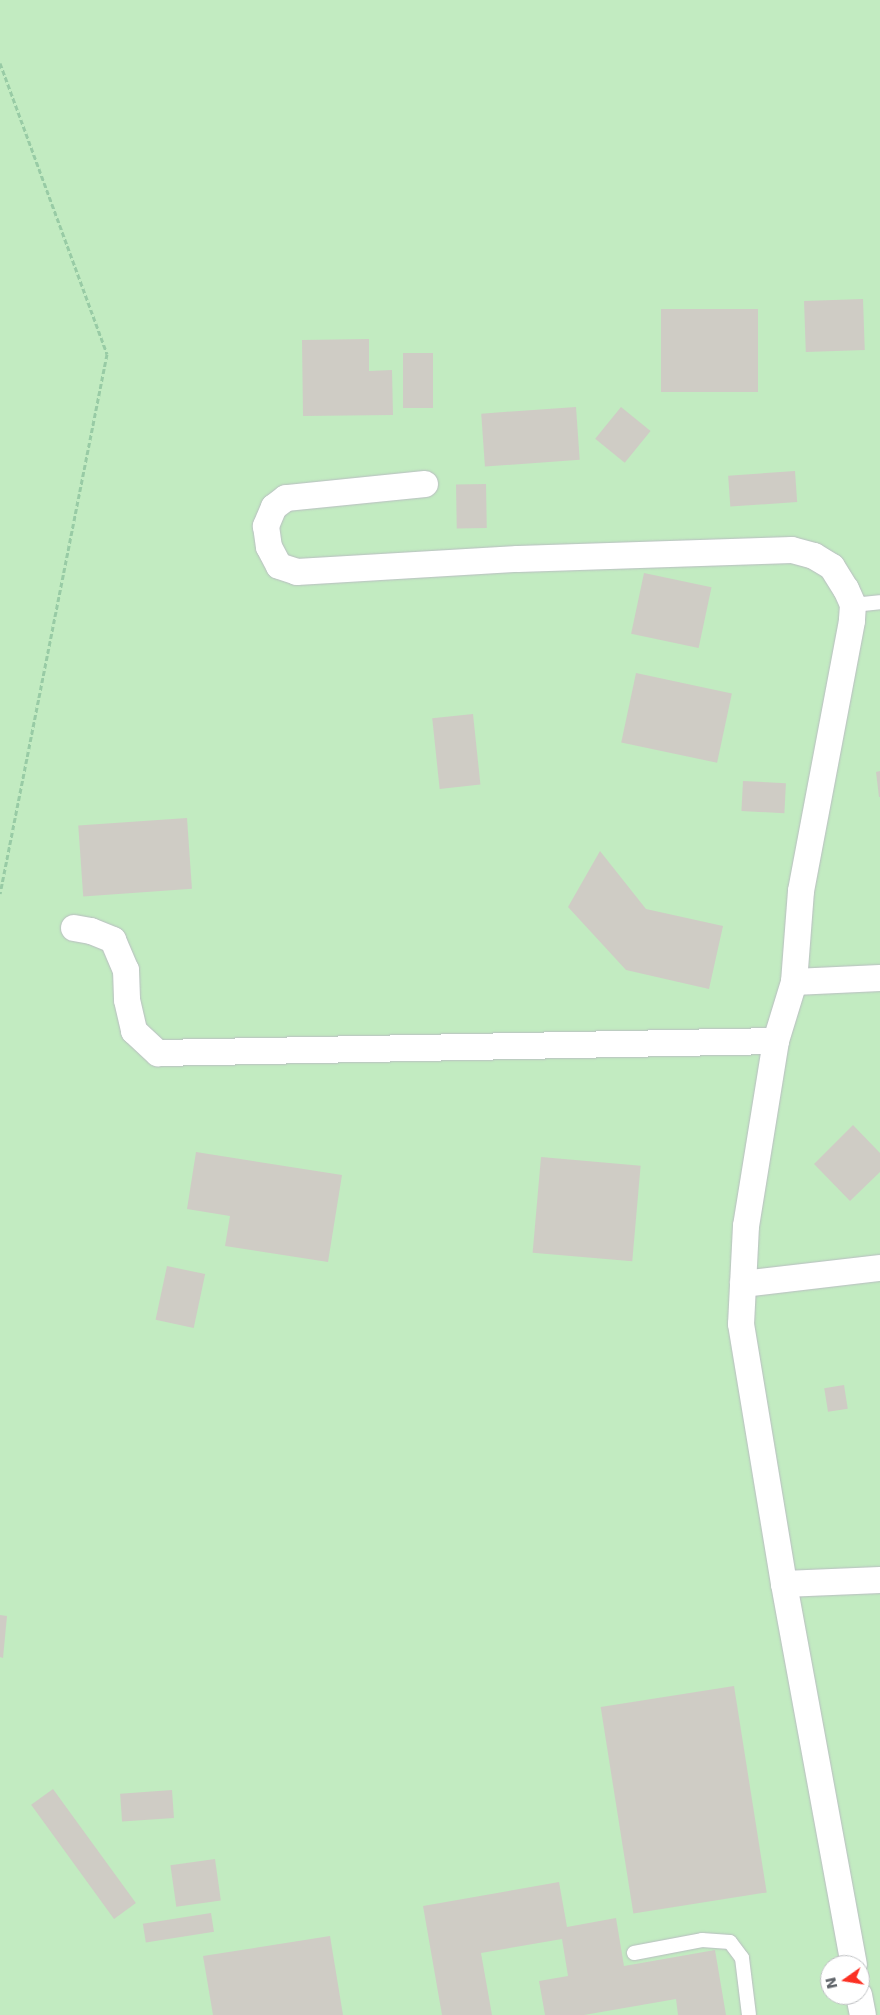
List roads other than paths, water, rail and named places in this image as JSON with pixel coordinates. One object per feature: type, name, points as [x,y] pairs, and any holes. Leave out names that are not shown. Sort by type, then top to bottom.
[{"type":"street","points":[[425,484],[286,498],[274,507],[266,526],[268,546],[279,566],[297,572],[518,559],[792,550],[814,556],[832,567],[846,588],[853,605],[852,621],[801,892],[794,982],[776,1041],[746,1226],[741,1324],[784,1584],[852,1955]]},
{"type":"street","points":[[74,928],[91,931],[113,940],[126,970],[127,1000],[134,1031],[158,1053],[776,1041]]},
{"type":"street","points":[[794,982],[880,978]]},
{"type":"street","points":[[743,1284],[880,1268]]},
{"type":"street","points":[[784,1584],[880,1580]]},
{"type":"lane","points":[[853,605],[880,602]]},
{"type":"lane","points":[[634,1953],[702,1940],[730,1942],[742,1958],[750,2015]]}]
